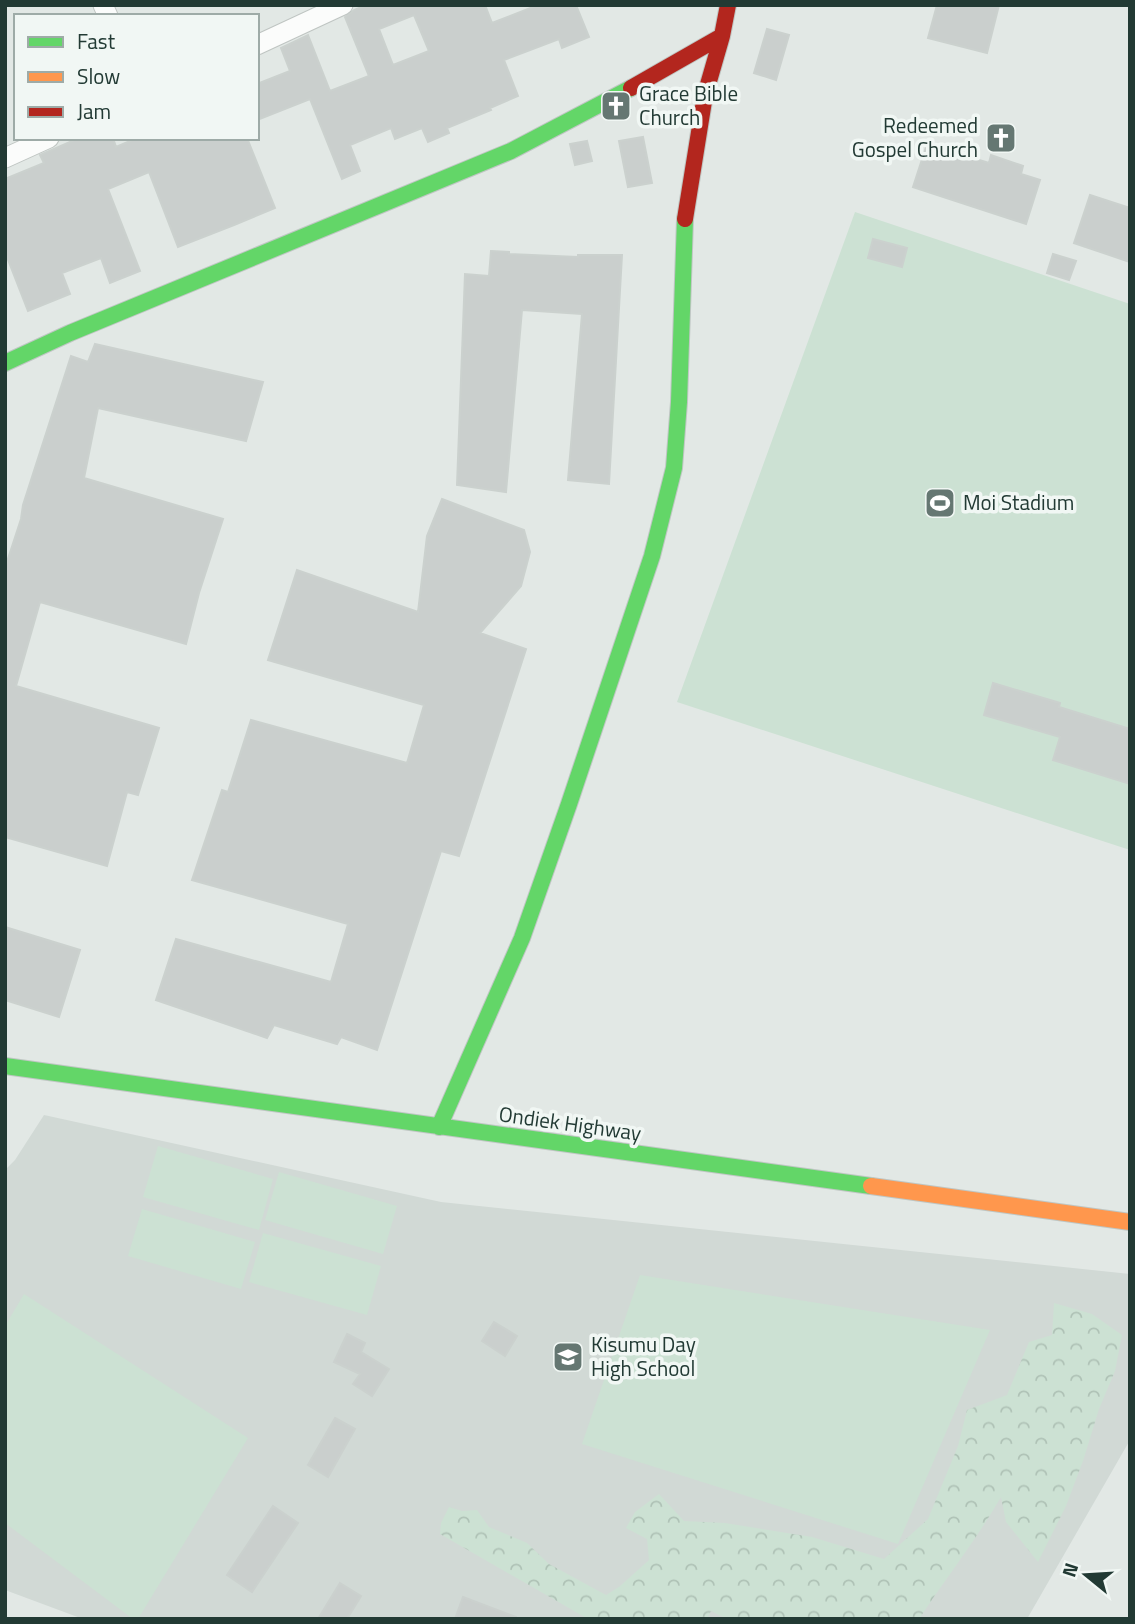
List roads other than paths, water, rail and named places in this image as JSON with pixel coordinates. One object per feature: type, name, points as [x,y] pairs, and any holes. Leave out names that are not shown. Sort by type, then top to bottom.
[{"type":"street","points":[[259,44],[308,13],[343,5]]},
{"type":"street","points":[[439,1127],[522,938],[652,556],[674,468],[680,391],[684,223],[705,95],[728,5]]},
{"type":"street","points":[[5,363],[70,333],[511,150],[620,94],[722,36]]},
{"type":"street","points":[[5,158],[45,140]]},
{"type":"street","name":"Ondiek Highway","points":[[5,1066],[1130,1222]]},
{"type":"place","name":"Grace Bible Church","points":[[616,106]]},
{"type":"place","name":"Redeemed Gospel Church","points":[[1001,138]]},
{"type":"place","name":"Moi Stadium","points":[[940,503]]},
{"type":"place","name":"Kisumu Day High School","points":[[568,1357]]}]
